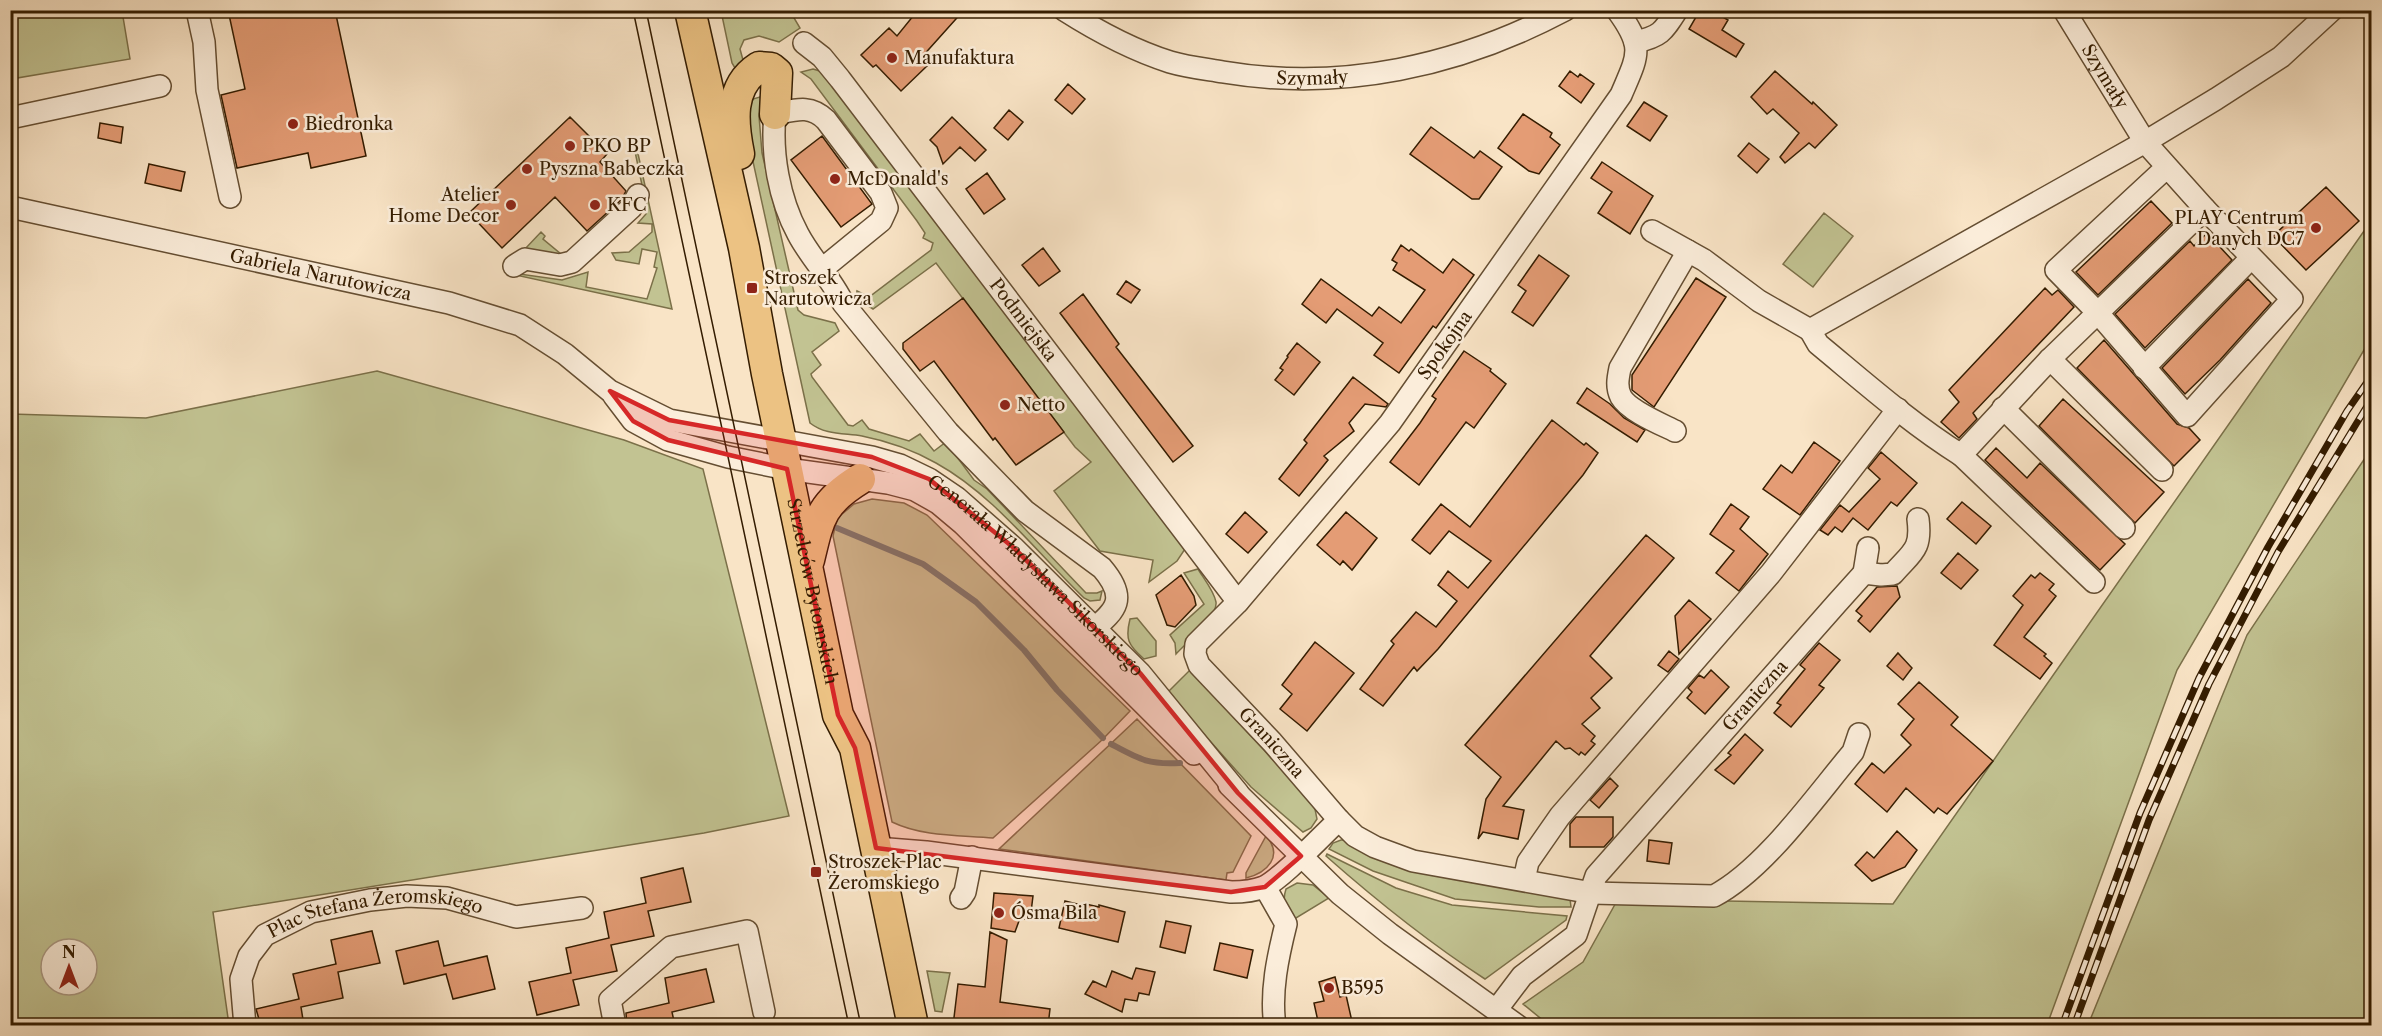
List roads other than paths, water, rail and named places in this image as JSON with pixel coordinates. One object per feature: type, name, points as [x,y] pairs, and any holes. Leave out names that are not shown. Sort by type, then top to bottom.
[{"type":"highway","name":"Strzelców Bytomskich","points":[[690,10],[744,248],[838,715],[836,751],[894,1026]]},
{"type":"highway","points":[[744,248],[751,207],[734,128],[734,111],[745,81],[759,68],[771,68],[777,73],[775,114]]},
{"type":"highway","points":[[808,566],[822,514],[841,491],[860,479]]},
{"type":"highway","name":"Strzelców Bytomskich","points":[[838,715],[855,748],[914,1026]]},
{"type":"street","points":[[197,10],[204,42],[207,90],[230,196]]},
{"type":"street","name":"Szymały","points":[[1064,10],[1114,40],[1168,62],[1253,77],[1316,80],[1390,72],[1467,54],[1527,31],[1565,10]]},
{"type":"street","points":[[1617,10],[1634,33],[1635,42],[1654,38],[1665,30],[1677,10]]},
{"type":"street","name":"Szymały","points":[[2064,10],[2145,142],[2205,209],[2292,299],[2187,416],[2144,368]]},
{"type":"street","points":[[1810,330],[2145,142],[2281,57],[2332,10]]},
{"type":"street","name":"Spokojna","points":[[1195,654],[1197,644],[1239,602],[1397,414],[1621,95],[1637,58],[1635,42]]},
{"type":"street","name":"Podmiejska","points":[[804,43],[822,57],[840,79],[1239,602]]},
{"type":"street","points":[[10,118],[160,86]]},
{"type":"street","points":[[821,270],[880,221],[885,215],[886,203],[881,193],[818,113],[804,108],[775,114],[773,137],[784,198],[798,234],[821,270],[838,291],[843,303],[948,432],[1025,511],[1102,568],[1110,578],[1117,593],[1114,610],[1087,635]]},
{"type":"street","points":[[2167,167],[2056,270],[2097,312],[2144,368],[2251,258]]},
{"type":"street","points":[[514,266],[525,259],[560,265],[572,262],[631,208],[638,195]]},
{"type":"street","name":"Gabriela Narutowicza","points":[[10,207],[449,303],[497,316],[544,338],[610,391],[669,420],[781,440]]},
{"type":"street","points":[[1961,455],[2050,359],[2205,209]]},
{"type":"street","points":[[1652,231],[1704,260],[1759,301],[1810,330],[1818,344],[1898,409],[1961,455],[2094,582]]},
{"type":"street","points":[[1675,431],[1633,408],[1622,398],[1617,384],[1620,368],[1688,251]]},
{"type":"street","points":[[2050,359],[2162,470]]},
{"type":"street","name":"Gabriela Narutowicza","points":[[610,391],[633,421],[668,440],[707,452],[787,469]]},
{"type":"street","points":[[2003,408],[2124,528]]},
{"type":"street","points":[[1524,880],[1528,862],[1560,816],[1772,573],[1898,409]]},
{"type":"street","name":"Generała Władysława Sikorskiego","points":[[781,440],[872,457],[900,465],[929,479],[957,498],[1014,548],[1087,635]]},
{"type":"street","name":"Generała Władysława Sikorskiego","points":[[787,469],[888,483],[915,490],[938,502],[1087,635],[1158,693],[1238,793],[1340,894],[1390,934],[1518,1026]]},
{"type":"street","points":[[1868,548],[1864,573],[1893,574],[1918,544],[1920,536],[1918,519]]},
{"type":"street","name":"Graniczna","points":[[1592,892],[1596,876],[1864,573]]},
{"type":"street","name":"Graniczna","points":[[1195,654],[1199,664],[1355,836],[1375,847],[1413,861],[1592,892],[1714,896],[1728,889],[1742,879],[1770,850],[1846,761],[1853,752],[1859,734]]},
{"type":"street","points":[[876,848],[972,857],[1231,891],[1247,891],[1265,886],[1301,856],[1339,819]]},
{"type":"street","points":[[961,898],[965,892],[972,857]]},
{"type":"street","points":[[1265,886],[1286,924],[1275,984],[1273,1009],[1275,1026]]},
{"type":"street","points":[[1497,1009],[1522,976],[1576,935],[1592,892]]},
{"type":"street","name":"Plac Stefana Żeromskiego","points":[[245,1026],[241,979],[249,956],[265,935],[311,912],[370,900],[407,896],[447,898],[516,917],[582,908]]},
{"type":"street","points":[[615,1026],[610,1000],[670,947],[747,931],[764,1012]]},
{"type":"waterway","points":[[837,528],[923,564],[976,602],[1024,650],[1057,690],[1103,738]]},
{"type":"waterway","points":[[1111,744],[1151,762],[1180,763]]},
{"type":"tram line","points":[[633,10],[849,1026]]},
{"type":"tram line","points":[[646,10],[861,1026]]},
{"type":"railway","points":[[2062,1026],[2140,813],[2199,678],[2268,547],[2347,411],[2372,375]]},
{"type":"railway","points":[[2074,1026],[2149,820],[2209,684],[2278,552],[2372,398]]},
{"type":"place","name":"Manufaktura","points":[[892,58]]},
{"type":"place","name":"Biedronka","points":[[293,124]]},
{"type":"place","name":"PKO BP","points":[[570,146]]},
{"type":"place","name":"Pyszna Babeczka","points":[[527,169]]},
{"type":"place","name":"McDonald's","points":[[835,179]]},
{"type":"place","name":"Atelier Home Decor","points":[[511,205]]},
{"type":"place","name":"KFC","points":[[595,205]]},
{"type":"place","name":"PLAY Centrum Danych DC7","points":[[2316,228]]},
{"type":"place","name":"Stroszek Narutowicza","points":[[752,288]]},
{"type":"place","name":"Netto","points":[[1005,405]]},
{"type":"place","name":"Stroszek Plac Żeromskiego","points":[[816,872]]},
{"type":"place","name":"Ósma Bila","points":[[999,913]]},
{"type":"place","name":"B595","points":[[1329,988]]}]
